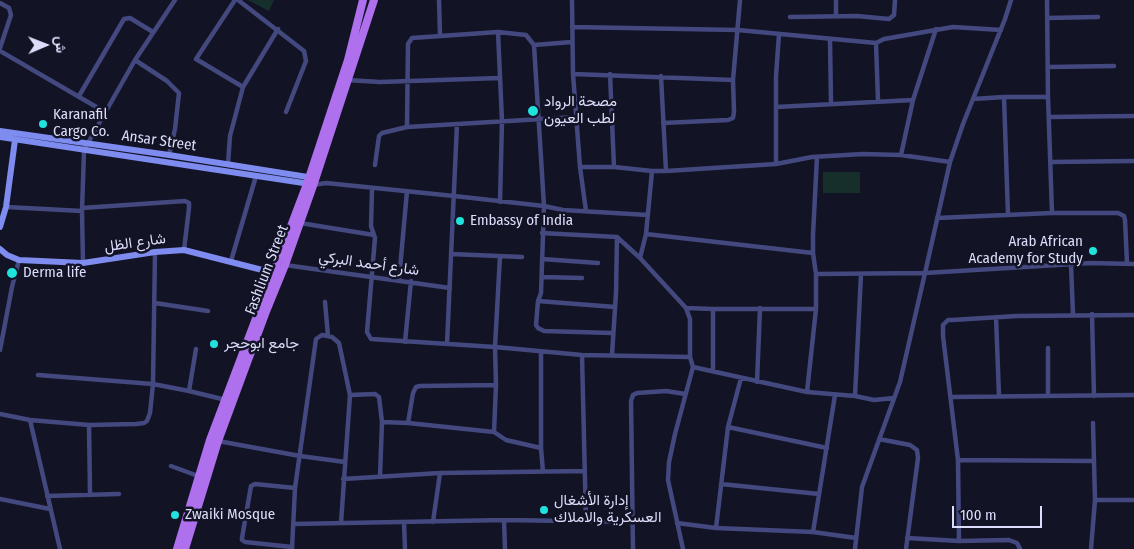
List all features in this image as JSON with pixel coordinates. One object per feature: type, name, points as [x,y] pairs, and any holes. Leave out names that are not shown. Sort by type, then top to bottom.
[{"type":"main road","name":"Fashlium Street","points":[[177,549],[187,528],[300,223],[348,60],[363,0]]},
{"type":"main road","name":"Fashlium Street","points":[[185,549],[187,528],[198,476],[274,273],[311,181],[374,0]]},
{"type":"main road","name":"Ansar Street","points":[[0,131],[256,176],[311,181]]},
{"type":"main road","name":"Ansar Street","points":[[0,138],[169,155],[228,164],[311,181]]},
{"type":"main road","points":[[0,227],[6,207],[16,140]]},
{"type":"main road","name":"شارع الظل","points":[[0,248],[19,260],[83,263],[155,252],[184,250],[274,273]]},
{"type":"street","points":[[83,263],[82,209],[86,147],[135,60],[175,0]]},
{"type":"street","points":[[242,87],[196,58],[237,0],[278,29],[300,47],[306,55],[305,65],[286,112]]},
{"type":"street","points":[[439,0],[440,35]]},
{"type":"street","points":[[572,0],[576,117],[586,211]]},
{"type":"street","points":[[663,123],[731,119],[734,112],[733,80],[740,0]]},
{"type":"street","points":[[836,0],[836,16]]},
{"type":"street","points":[[790,17],[836,16],[889,19],[894,15],[895,0]]},
{"type":"street","points":[[855,549],[862,487],[894,398],[911,337],[950,162],[1011,0]]},
{"type":"street","points":[[1047,0],[1048,117],[1052,213]]},
{"type":"street","points":[[0,3],[9,8],[11,15],[0,49],[105,112]]},
{"type":"street","points":[[1047,18],[1098,17]]},
{"type":"street","points":[[79,96],[124,19],[130,18],[153,32]]},
{"type":"street","points":[[572,27],[738,30],[876,43],[884,39],[936,29],[967,27],[1001,30]]},
{"type":"street","points":[[228,164],[230,136],[242,87],[278,29]]},
{"type":"street","points":[[901,155],[913,100],[936,29]]},
{"type":"street","points":[[498,32],[502,121],[500,202]]},
{"type":"street","points":[[407,127],[407,82],[410,40],[415,36],[498,32],[526,35],[534,45],[544,206],[541,293],[535,324],[544,331],[612,333]]},
{"type":"street","points":[[488,33],[499,39]]},
{"type":"street","points":[[776,164],[776,76],[779,34]]},
{"type":"street","points":[[830,40],[831,104]]},
{"type":"street","points":[[534,45],[572,42]]},
{"type":"street","points":[[876,43],[878,101]]},
{"type":"street","points":[[135,60],[167,82],[179,93],[175,130],[169,155]]},
{"type":"street","points":[[1048,67],[1114,66]]},
{"type":"street","points":[[574,74],[733,80]]},
{"type":"street","points":[[610,74],[614,167]]},
{"type":"street","points":[[661,76],[666,171]]},
{"type":"street","points":[[347,80],[407,82],[500,78]]},
{"type":"street","points":[[973,99],[1048,96]]},
{"type":"street","points":[[1004,97],[1008,215]]},
{"type":"street","points":[[776,107],[913,100]]},
{"type":"street","points":[[1048,117],[1134,116]]},
{"type":"street","points":[[376,165],[379,136],[382,133],[407,127],[576,117]]},
{"type":"street","points":[[448,344],[457,124]]},
{"type":"street","points":[[580,167],[614,167],[666,171],[776,164],[817,157],[863,154],[901,155],[950,162]]},
{"type":"street","points":[[807,392],[816,309],[816,274],[813,253],[817,157]]},
{"type":"street","points":[[1050,162],[1134,161]]},
{"type":"street","points":[[640,258],[646,234],[652,171]]},
{"type":"street","points":[[231,261],[256,176]]},
{"type":"street","points":[[311,181],[544,206],[563,210],[648,215]]},
{"type":"street","points":[[372,189],[370,226],[374,235],[367,332],[372,340],[495,347],[582,355],[690,357]]},
{"type":"street","points":[[399,280],[406,191]]},
{"type":"street","points":[[6,207],[82,209],[185,201],[189,203],[189,208],[184,250]]},
{"type":"street","points":[[937,218],[1052,213],[1114,213],[1124,216],[1127,263]]},
{"type":"street","points":[[300,223],[374,235]]},
{"type":"street","points":[[542,234],[617,238],[640,258],[686,308],[691,325],[690,357],[692,368],[675,434],[668,472],[669,486],[682,549]]},
{"type":"street","points":[[646,234],[813,253]]},
{"type":"street","points":[[612,355],[617,238]]},
{"type":"street","points":[[0,414],[30,420],[89,425],[144,423],[148,419],[153,384],[155,252]]},
{"type":"street","points":[[451,254],[522,257]]},
{"type":"street","points":[[494,432],[495,347],[500,256]]},
{"type":"street","points":[[542,259],[598,263]]},
{"type":"street","points":[[0,350],[19,260]]},
{"type":"street","name":"شارع أحمد البركي","points":[[285,264],[450,288]]},
{"type":"street","points":[[816,274],[925,273],[1071,265],[1134,264]]},
{"type":"street","points":[[1071,265],[1074,314]]},
{"type":"street","points":[[855,396],[861,274]]},
{"type":"street","points":[[542,277],[582,278]]},
{"type":"street","points":[[404,342],[411,281]]},
{"type":"street","points":[[538,301],[615,307]]},
{"type":"street","points":[[155,302],[208,311]]},
{"type":"street","points":[[325,302],[328,336]]},
{"type":"street","points":[[686,308],[816,309]]},
{"type":"street","points":[[757,382],[760,308]]},
{"type":"street","points":[[713,309],[713,371]]},
{"type":"street","points":[[1092,314],[1094,396]]},
{"type":"street","points":[[959,542],[958,460],[942,328],[945,322],[996,317],[1134,314]]},
{"type":"street","points":[[996,317],[999,396]]},
{"type":"street","points":[[295,488],[253,485],[250,488],[242,540],[245,542],[292,548],[295,488],[316,339],[320,335],[328,336],[336,339],[339,343],[350,394],[341,523]]},
{"type":"street","points":[[1048,348],[1048,396]]},
{"type":"street","points":[[189,391],[196,349]]},
{"type":"street","points":[[540,351],[543,472]]},
{"type":"street","points":[[582,355],[586,522]]},
{"type":"street","points":[[692,368],[807,392],[855,396],[874,400],[894,398]]},
{"type":"street","points":[[38,374],[153,384],[226,400]]},
{"type":"street","points":[[716,528],[728,427],[741,378]]},
{"type":"street","points":[[408,423],[412,393],[420,386],[496,385]]},
{"type":"street","points":[[634,549],[633,395],[636,393],[666,391],[685,394]]},
{"type":"street","points":[[350,394],[377,395],[380,399],[382,422],[380,476]]},
{"type":"street","points":[[813,532],[835,395]]},
{"type":"street","points":[[950,397],[1134,395]]},
{"type":"street","points":[[30,420],[60,549]]},
{"type":"street","points":[[382,422],[494,432],[506,440],[541,448]]},
{"type":"street","points":[[1091,549],[1095,500],[1093,423]]},
{"type":"street","points":[[89,425],[90,494]]},
{"type":"street","points":[[728,427],[826,448]]},
{"type":"street","points":[[879,439],[910,444],[917,450],[918,458],[906,549]]},
{"type":"street","points":[[218,441],[344,462]]},
{"type":"street","points":[[958,460],[1094,461]]},
{"type":"street","points":[[171,466],[198,476]]},
{"type":"street","points":[[344,478],[440,473],[584,471]]},
{"type":"street","points":[[432,522],[440,473]]},
{"type":"street","points":[[721,484],[819,494]]},
{"type":"street","points":[[47,496],[119,494]]},
{"type":"street","points":[[0,499],[50,509]]},
{"type":"street","points":[[1095,500],[1134,500]]},
{"type":"street","points":[[293,524],[504,520],[633,522]]},
{"type":"street","points":[[504,520],[506,549]]},
{"type":"street","points":[[404,522],[405,549]]},
{"type":"street","points":[[677,523],[716,528],[813,532],[856,538]]},
{"type":"street","points":[[907,538],[959,542],[1009,540],[1017,543],[1020,549]]},
{"type":"green space","points":[[248,0],[274,0],[269,11]]},
{"type":"green space","points":[[823,172],[860,172],[860,193],[823,193]]},
{"type":"place","name":"مصحة الرواد لطب العيون","points":[[533,111]]},
{"type":"place","name":"Karanafil Cargo Co.","points":[[43,124]]},
{"type":"place","name":"Embassy of India","points":[[460,221]]},
{"type":"place","name":"Arab African Academy for Study","points":[[1093,251]]},
{"type":"place","name":"Derma life","points":[[12,273]]},
{"type":"place","name":"جامع ابوحجر","points":[[214,344]]},
{"type":"place","name":"إدارة الأشغال العسكرية والاملاك","points":[[544,510]]},
{"type":"place","name":"Zwaiki Mosque","points":[[175,515]]}]
